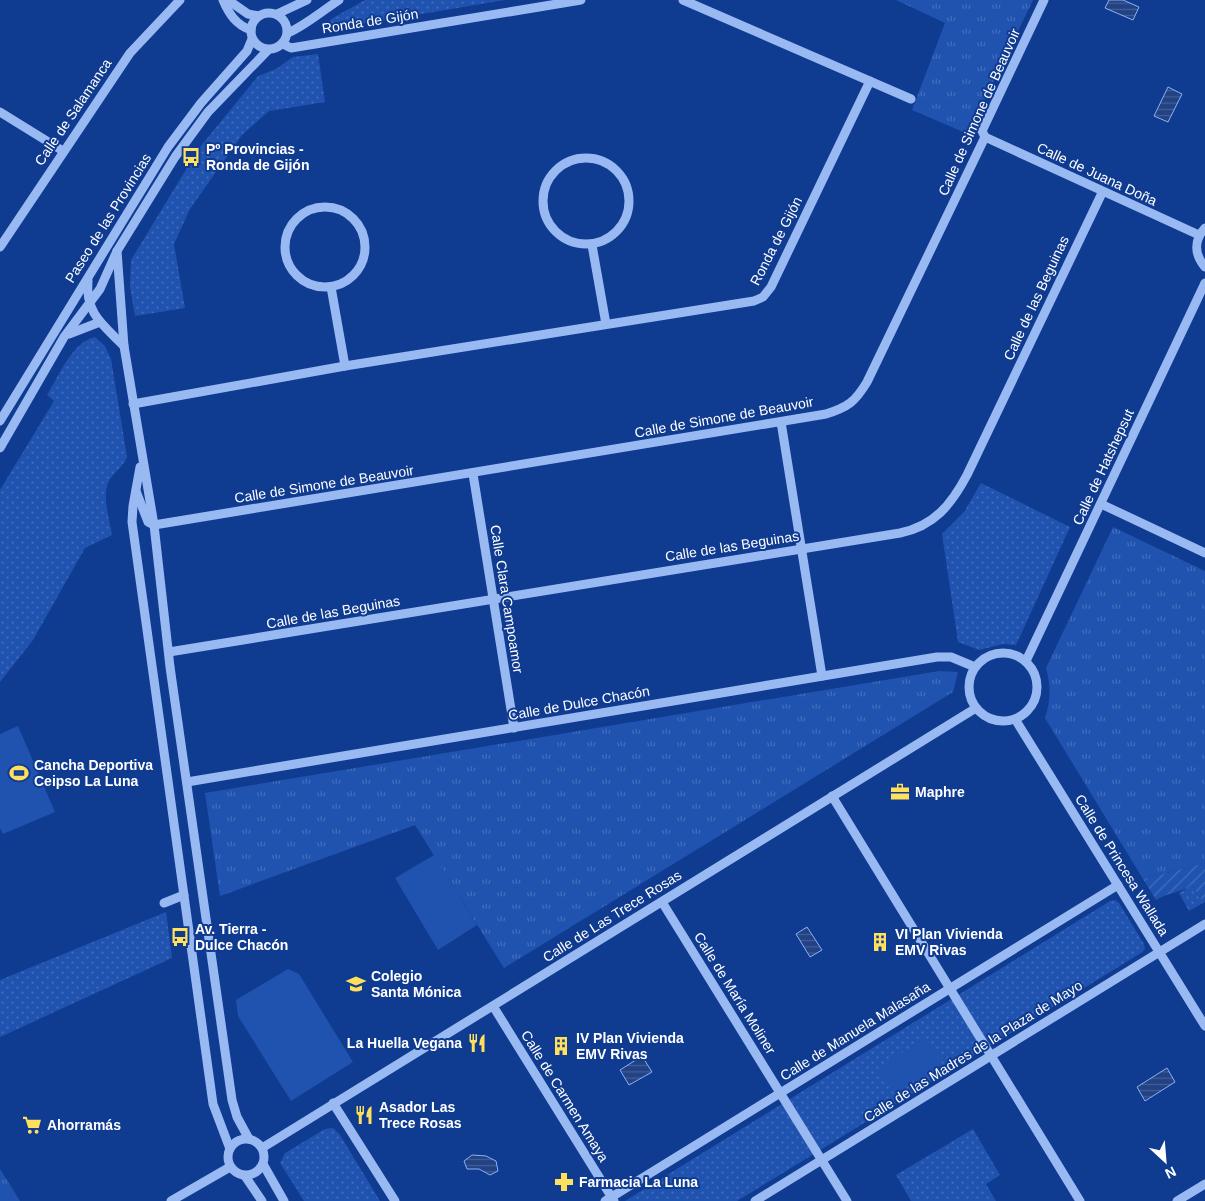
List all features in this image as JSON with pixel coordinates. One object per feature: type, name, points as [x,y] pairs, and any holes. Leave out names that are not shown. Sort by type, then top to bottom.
[{"type":"street","name":"Calle de Salamanca","points":[[0,247],[130,53],[180,0]]},
{"type":"street","points":[[223,0],[227,10],[236,22],[252,35],[256,44],[268,50],[278,48],[283,44],[288,33],[286,22],[278,14]]},
{"type":"street","points":[[228,0],[248,14],[259,16]]},
{"type":"street","points":[[252,35],[254,20],[259,16],[265,13],[278,14],[307,0]]},
{"type":"street","points":[[288,33],[339,0]]},
{"type":"street","name":"Ronda de Gijón","points":[[283,44],[291,48],[300,47],[581,0]]},
{"type":"street","points":[[683,0],[911,99]]},
{"type":"street","name":"Calle de Simone de Beauvoir","points":[[154,526],[781,422],[826,414],[845,408],[858,398],[867,382],[985,137],[982,130],[1044,0]]},
{"type":"street","name":"Paseo de las Provincias","points":[[2,415],[168,147],[201,103],[247,52],[252,35]]},
{"type":"street","name":"Paseo de las Provincias","points":[[0,448],[64,337],[91,309],[117,251],[175,157],[208,112],[268,50]]},
{"type":"street","name":"Ronda de Gijón","points":[[133,404],[345,366],[754,301],[764,297],[771,287],[870,81]]},
{"type":"street","points":[[0,112],[63,151]]},
{"type":"street","name":"Calle de Juana Doña","points":[[985,137],[1102,193],[1199,235]]},
{"type":"street","points":[[589,157],[603,161],[616,168],[630,193],[630,207],[626,221],[617,232],[605,241],[592,245],[577,244],[563,239],[552,229],[545,217],[542,202],[544,188],[551,175],[562,165],[575,159],[589,157]]},
{"type":"street","name":"Calle de las Beguinas","points":[[169,652],[802,549],[911,530],[925,525],[946,509],[967,475],[1102,193]]},
{"type":"street","points":[[320,207],[333,207],[345,212],[355,220],[362,230],[366,242],[361,266],[343,284],[331,287],[318,287],[306,283],[296,275],[289,264],[285,252],[290,228],[303,214],[320,207]]},
{"type":"street","points":[[1205,228],[1199,235],[1197,252],[1205,267]]},
{"type":"street","points":[[592,245],[606,324]]},
{"type":"street","points":[[117,251],[124,346],[154,526],[169,652],[232,1100],[237,1117],[249,1139]]},
{"type":"street","points":[[88,276],[87,293],[91,309],[100,322],[124,346]]},
{"type":"street","name":"Calle de Hatshepsut","points":[[1026,661],[1205,283]]},
{"type":"street","points":[[331,287],[345,366]]},
{"type":"street","points":[[64,337],[81,327],[100,322]]},
{"type":"street","points":[[781,422],[822,676]]},
{"type":"street","points":[[142,457],[132,522],[213,1104],[230,1149],[228,1161],[230,1167],[245,1176],[262,1201]]},
{"type":"street","name":"Calle Clara Campoamor","points":[[473,474],[514,728]]},
{"type":"street","points":[[136,491],[148,522],[154,526]]},
{"type":"street","points":[[1101,504],[1205,553]]},
{"type":"street","points":[[994,654],[1011,654],[1026,661],[1036,678],[1036,693],[1031,706],[1015,719],[994,720],[976,708],[969,687],[975,667],[983,659],[994,654]]},
{"type":"street","name":"Calle de Dulce Chacón","points":[[187,782],[937,657],[951,657],[975,667]]},
{"type":"street","name":"Calle de Las Trece Rosas","points":[[262,1148],[333,1102],[493,1006],[976,708]]},
{"type":"street","name":"Calle de Princesa Wallada","points":[[1015,719],[1205,1026]]},
{"type":"street","points":[[832,796],[1080,1201]]},
{"type":"street","name":"Calle de Manuela Malasaña","points":[[610,1200],[1118,885]]},
{"type":"street","points":[[164,903],[184,895]]},
{"type":"street","name":"Calle de María Moliner","points":[[662,902],[847,1201]]},
{"type":"street","name":"Calle de las Madres de la Plaza de Mayo","points":[[755,1201],[1205,924]]},
{"type":"street","name":"Calle de Carmen Amaya","points":[[493,1006],[610,1200]]},
{"type":"street","points":[[333,1102],[395,1201]]},
{"type":"street","points":[[230,1149],[238,1141],[249,1139],[254,1140],[262,1148],[265,1159],[263,1164],[256,1173],[245,1176]]},
{"type":"street","points":[[263,1164],[284,1201]]},
{"type":"street","points":[[171,1201],[230,1167]]},
{"type":"street","points":[[1177,1201],[1205,1184]]},
{"type":"green space","points":[[365,0],[505,0],[332,29],[328,27],[331,19]]},
{"type":"green space","points":[[896,0],[1033,0],[968,134],[912,110],[945,23]]},
{"type":"green space","points":[[318,54],[325,102],[269,111],[242,135],[190,209],[174,244],[185,308],[135,316],[130,287],[131,260],[190,163],[193,165],[199,155],[196,152],[258,76],[276,69],[293,57]]},
{"type":"green space","points":[[95,337],[105,346],[111,359],[127,457],[110,479],[106,489],[106,502],[112,535],[85,548],[33,640],[0,682],[0,490],[54,401],[47,395],[67,361],[79,346]]},
{"type":"green space","points":[[981,483],[1070,527],[1016,645],[1003,644],[979,650],[958,642],[942,534],[964,512]]},
{"type":"green space","points":[[1113,527],[1205,571],[1205,863],[1143,879],[1045,718],[1050,693],[1046,668]]},
{"type":"green space","points":[[939,671],[958,672],[953,692],[504,968],[415,825],[220,896],[205,793]]},
{"type":"green space","name":"Cancha Deportiva Ceipso La Luna","points":[[18,726],[55,812],[3,834],[0,828],[0,734]]},
{"type":"green space","points":[[434,855],[477,925],[438,950],[395,878]]},
{"type":"green space","points":[[1205,863],[1205,902],[1203,903],[1192,885],[1156,900],[1143,879]]},
{"type":"green space","points":[[1192,885],[1203,903],[1189,911],[1179,893]]},
{"type":"green space","points":[[1115,900],[1119,903],[1144,944],[1145,949],[1141,953],[737,1201],[625,1201],[1110,901]]},
{"type":"green space","points":[[166,912],[172,958],[0,1037],[0,980]]},
{"type":"green space","points":[[288,969],[299,974],[353,1062],[291,1101],[238,1016],[236,1000]]},
{"type":"green space","points":[[926,1038],[942,1063],[894,1093],[878,1067]]},
{"type":"green space","points":[[333,1128],[340,1135],[380,1201],[304,1201],[280,1163],[285,1153],[325,1129]]},
{"type":"green space","points":[[973,1129],[1000,1175],[986,1184],[996,1201],[911,1201],[896,1175]]},
{"type":"green space","points":[[0,1169],[20,1201],[0,1201]]},
{"type":"shaded area","points":[[1109,0],[1123,0],[1139,7],[1133,20],[1105,8]]},
{"type":"shaded area","points":[[1168,87],[1182,94],[1168,122],[1154,116]]},
{"type":"shaded area","points":[[807,927],[822,950],[810,957],[796,934]]},
{"type":"shaded area","points":[[642,1056],[652,1072],[629,1085],[620,1070]]},
{"type":"shaded area","points":[[1167,1068],[1175,1082],[1145,1101],[1137,1087]]},
{"type":"shaded area","points":[[472,1155],[486,1156],[496,1161],[498,1171],[490,1175],[479,1169],[467,1169],[464,1161]]},
{"type":"place","name":"Pº Provincias - Ronda de Gijón","points":[[191,157]]},
{"type":"place","name":"Cancha Deportiva Ceipso La Luna","points":[[19,773]]},
{"type":"place","name":"Maphre","points":[[900,792]]},
{"type":"place","name":"Av. Tierra - Dulce Chacón","points":[[180,937]]},
{"type":"place","name":"VI Plan Vivienda EMV Rivas","points":[[880,942]]},
{"type":"place","name":"Colegio Santa Mónica","points":[[356,984]]},
{"type":"place","name":"La Huella Vegana","points":[[477,1043]]},
{"type":"place","name":"IV Plan Vivienda EMV Rivas","points":[[561,1046]]},
{"type":"place","name":"Asador Las Trece Rosas","points":[[364,1115]]},
{"type":"place","name":"Ahorramás","points":[[32,1125]]},
{"type":"place","name":"Farmacia La Luna","points":[[564,1182]]}]
